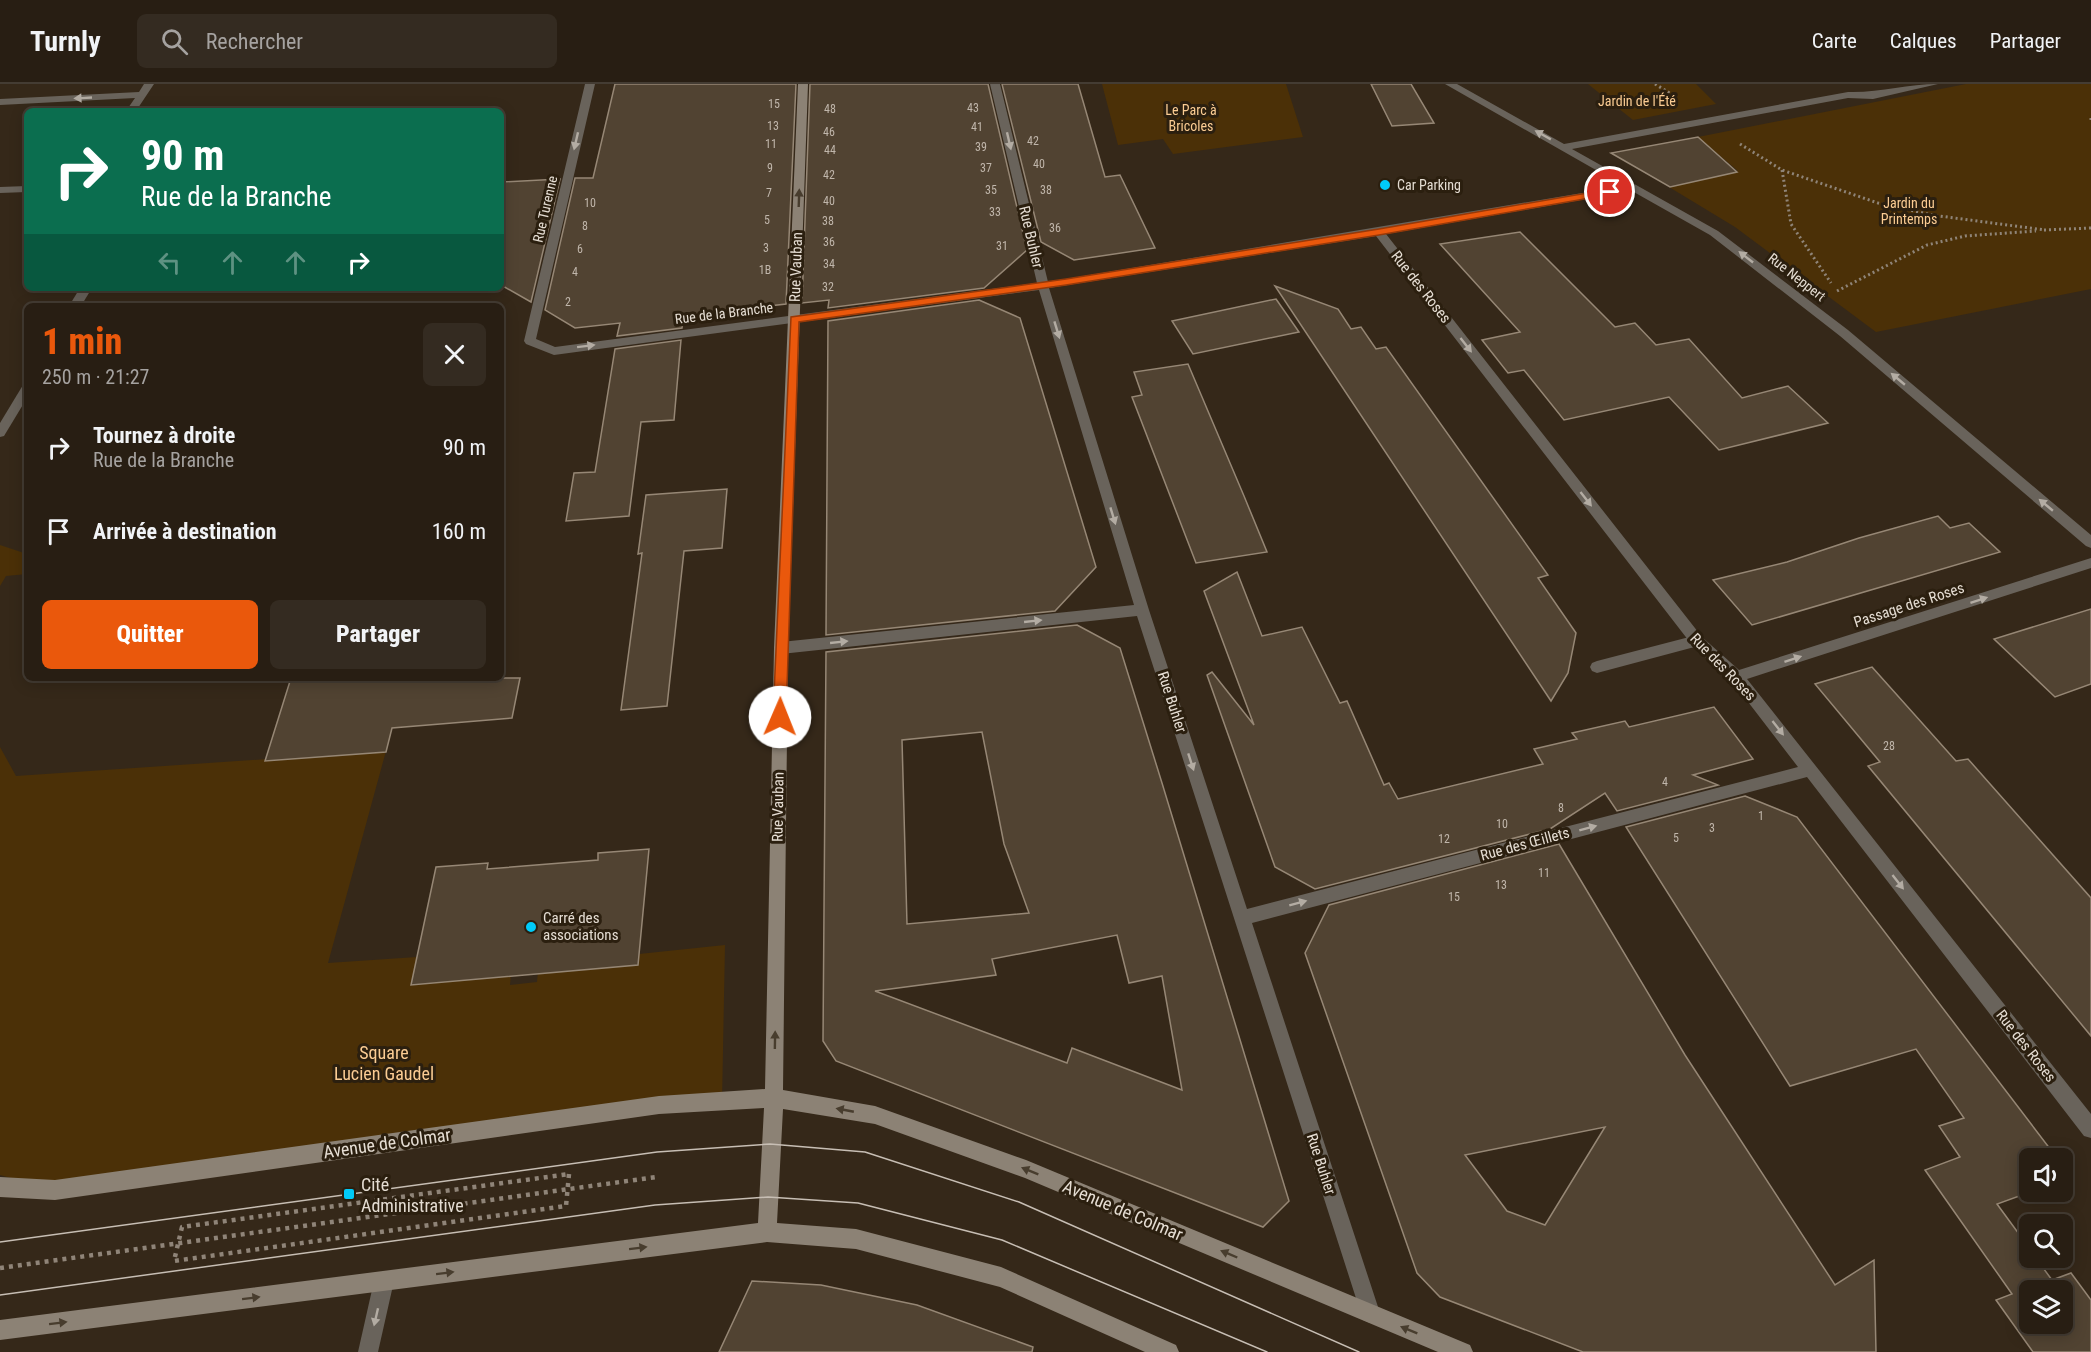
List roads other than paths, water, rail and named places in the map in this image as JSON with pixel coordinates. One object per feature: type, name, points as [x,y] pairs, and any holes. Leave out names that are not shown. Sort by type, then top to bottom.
[{"type":"main road","name":"Rue Vauban","points":[[774,1098],[781,648],[803,84]]},
{"type":"main road","name":"Avenue de Colmar","points":[[0,1187],[55,1190],[659,1105],[774,1098],[875,1116],[1015,1165],[1463,1352]]},
{"type":"main road","points":[[767,1232],[774,1098]]},
{"type":"main road","points":[[0,1330],[767,1232],[856,1239],[1001,1277],[1169,1352]]},
{"type":"street","points":[[133,108],[149,84]]},
{"type":"street","name":"Rue Turenne","points":[[530,341],[590,84]]},
{"type":"street","name":"Rue Buhler","points":[[995,84],[1043,285],[1142,610],[1370,1313]]},
{"type":"street","name":"Rue Neppert","points":[[1450,84],[1714,232],[1844,333],[2091,543]]},
{"type":"street","points":[[1564,147],[1848,95],[1872,96],[1933,84]]},
{"type":"street","points":[[0,102],[142,95]]},
{"type":"street","name":"Rue de la Branche","points":[[530,341],[554,351],[1043,285],[1379,232],[1633,188]]},
{"type":"street","points":[[0,190],[24,189]]},
{"type":"street","name":"Rue des Roses","points":[[1379,232],[1697,641],[1737,677],[2091,1129]]},
{"type":"street","points":[[0,434],[24,393]]},
{"type":"street","name":"Passage des Roses","points":[[1737,677],[2091,563]]},
{"type":"street","points":[[781,648],[1142,610]]},
{"type":"street","points":[[1597,668],[1697,641]]},
{"type":"street","name":"Rue des Œillets","points":[[1241,918],[1810,770]]},
{"type":"street","points":[[368,1352],[384,1281]]},
{"type":"tram line","points":[[0,1242],[657,1152],[770,1144],[865,1152],[1019,1202],[1359,1352]]},
{"type":"tram line","points":[[0,1295],[655,1205],[768,1197],[858,1203],[1002,1240],[1267,1352]]},
{"type":"place","name":"Car Parking","points":[[1385,185]]},
{"type":"place","name":"Carré des associations","points":[[531,927]]},
{"type":"place","name":"Cité Administrative","points":[[349,1194]]},
{"type":"park label","name":"Jardin de l'Été","points":[[1637,101]]},
{"type":"park label","name":"Le Parc à Bricoles","points":[[1191,118]]},
{"type":"park label","name":"Jardin du Printemps","points":[[1909,212]]},
{"type":"park label","name":"Square Lucien Gaudel","points":[[384,1062]]}]
